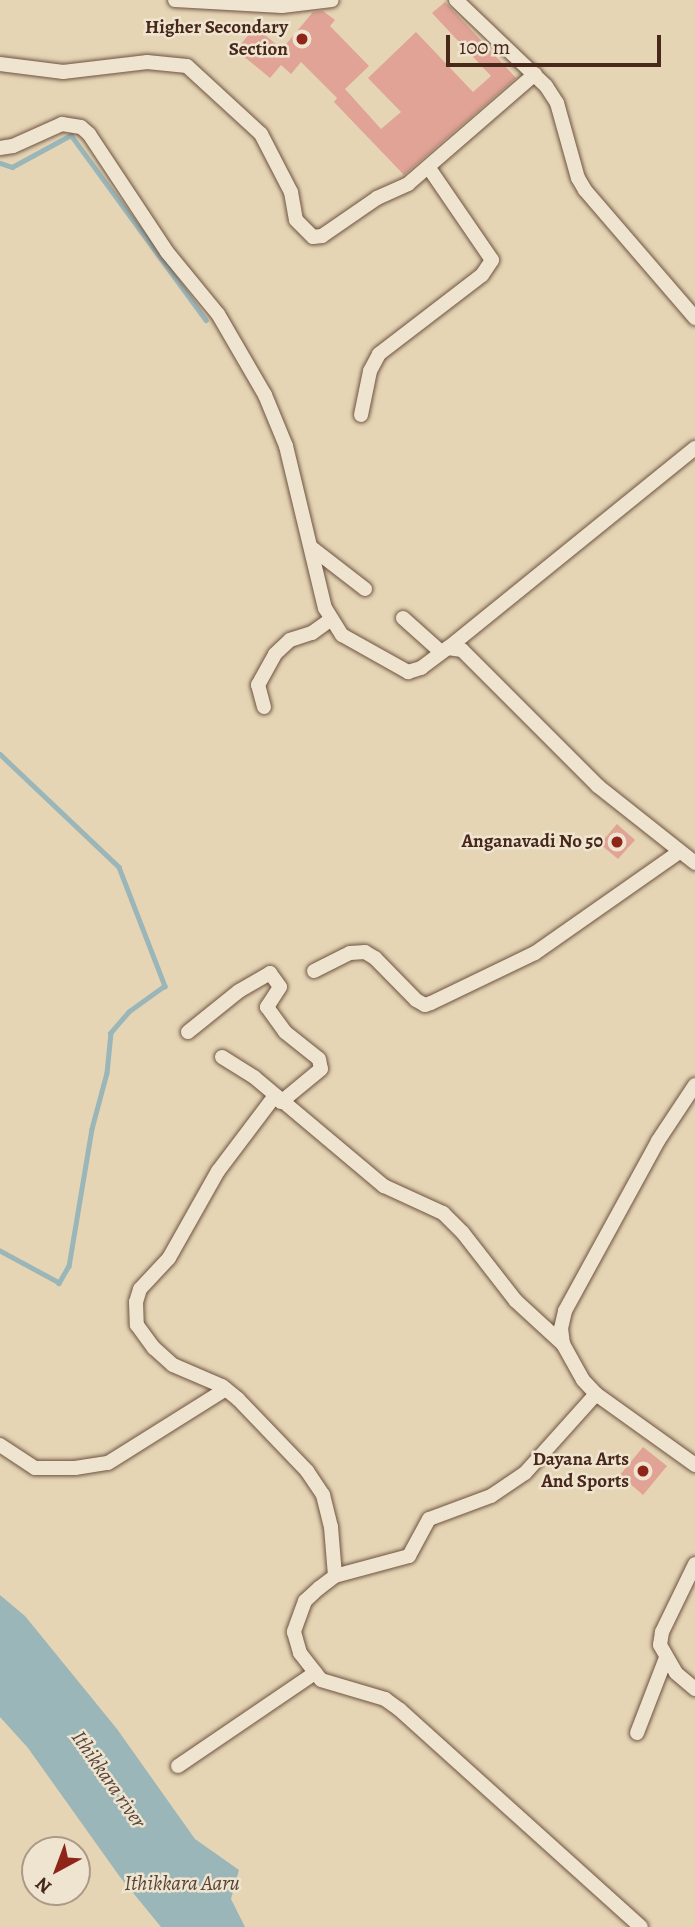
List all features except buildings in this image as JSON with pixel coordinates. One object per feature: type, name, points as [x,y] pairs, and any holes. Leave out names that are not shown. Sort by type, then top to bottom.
[{"type":"street","points":[[175,0],[282,6],[332,0]]},
{"type":"street","points":[[456,0],[536,74],[556,103],[578,178],[585,190],[695,318]]},
{"type":"street","points":[[0,64],[63,72],[148,61],[187,66],[261,134],[291,192],[296,220],[313,237],[332,230],[377,198],[408,184],[536,74]]},
{"type":"street","points":[[0,148],[13,146],[62,124],[81,127],[89,134],[167,252],[218,314],[265,395],[286,446],[330,620],[350,641],[404,671],[421,668],[695,448]]},
{"type":"street","points":[[360,415],[370,371],[379,354],[482,275],[492,260],[429,168]]},
{"type":"street","points":[[312,548],[365,589]]},
{"type":"street","points":[[403,618],[444,650],[458,648],[466,654],[598,786],[695,863]]},
{"type":"street","points":[[264,707],[258,685],[275,654],[290,640],[312,633],[330,620]]},
{"type":"street","points":[[314,971],[350,953],[365,952],[375,958],[416,1000],[425,1005],[535,953],[679,852]]},
{"type":"street","points":[[188,1032],[239,991],[270,973],[280,987],[267,1007],[285,1032],[319,1059],[321,1069],[277,1100],[218,1171],[169,1258],[140,1289],[136,1302],[137,1325],[154,1348],[173,1365],[226,1389],[252,1412],[307,1471],[323,1495],[331,1527],[335,1576]]},
{"type":"street","points":[[222,1057],[254,1077],[277,1100],[384,1186],[443,1213],[463,1233],[516,1301],[563,1344],[583,1380],[596,1394],[695,1465]]},
{"type":"street","points":[[563,1344],[561,1328],[565,1311],[658,1141],[695,1085]]},
{"type":"street","points":[[0,1445],[35,1468],[75,1468],[108,1464],[226,1389]]},
{"type":"street","points":[[596,1394],[525,1474],[491,1496],[429,1519],[409,1556],[335,1576],[305,1601],[294,1632],[300,1653],[321,1680],[385,1699],[400,1710],[641,1927]]},
{"type":"street","points":[[695,1564],[662,1633],[660,1645],[676,1674],[695,1689]]},
{"type":"street","points":[[637,1733],[666,1658]]},
{"type":"street","points":[[178,1766],[314,1673]]},
{"type":"water","name":"Ithikkara Aaru","points":[[0,1595],[25,1616],[117,1729],[195,1839],[239,1870],[231,1899],[245,1927],[161,1927],[120,1877],[28,1748],[0,1717]]},
{"type":"waterway","points":[[0,163],[12,167],[71,135],[206,320]]},
{"type":"waterway","points":[[0,754],[119,867],[165,986],[129,1012],[111,1033],[107,1073],[92,1129],[69,1266],[59,1283],[0,1251]]},
{"type":"place","name":"Higher Secondary Section","points":[[302,39]]},
{"type":"place","name":"Anganavadi No 50","points":[[617,842]]},
{"type":"place","name":"Dayana Arts And Sports","points":[[643,1471]]},
{"type":"water label","name":"Ithikkara river","points":[[109,1779]]}]
